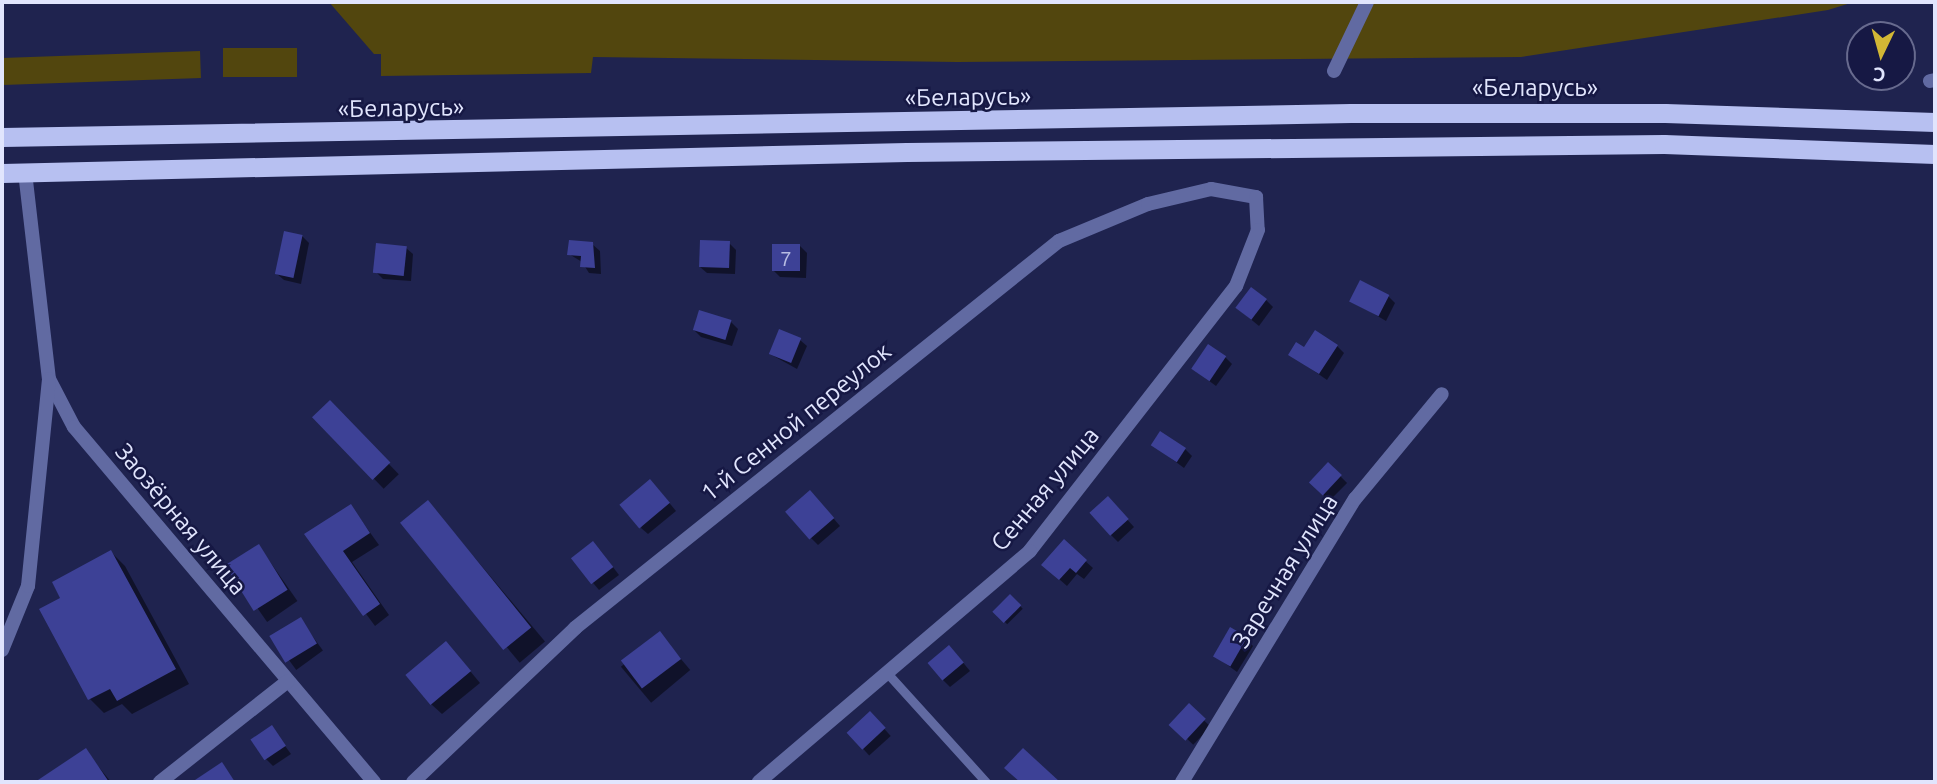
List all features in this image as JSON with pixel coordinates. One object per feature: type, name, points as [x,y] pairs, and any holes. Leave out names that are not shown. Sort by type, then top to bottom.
[{"type":"highway","name":"«Беларусь»","points":[[2,137],[1351,113],[1665,113],[1935,122]]},
{"type":"highway","points":[[2,173],[893,152],[1650,145],[1935,154]]},
{"type":"street","points":[[1334,71],[1367,2]]},
{"type":"street","name":"Заозёрная улица","points":[[2,650],[28,586],[49,379],[25,172]]},
{"type":"street","name":"1-й Сенной переулок","points":[[413,782],[575,628],[1059,241],[1147,204],[1211,189],[1256,197]]},
{"type":"street","name":"Сенная улица","points":[[759,782],[1030,551],[1236,286],[1258,230],[1256,197]]},
{"type":"street","name":"Заозёрная улица","points":[[49,379],[74,427],[374,782]]},
{"type":"street","name":"Заречная улица","points":[[1182,782],[1355,499],[1442,394]]},
{"type":"street","points":[[160,782],[288,681]]},
{"type":"lane","points":[[888,674],[986,782]]},
{"type":"shaded area","points":[[329,2],[1854,2],[1828,10],[1521,57],[957,62],[593,57],[591,73],[381,76],[381,54],[374,54]]},
{"type":"shaded area","points":[[223,48],[297,48],[297,77],[223,77]]},
{"type":"shaded area","points":[[200,51],[201,78],[3,85],[2,58]]},
{"type":"building","points":[[284,231],[303,235],[293,278],[275,274]]},
{"type":"building","points":[[569,240],[593,242],[595,268],[580,267],[581,256],[567,255]]},
{"type":"building","points":[[700,240],[730,241],[729,268],[699,267]]},
{"type":"building","points":[[376,243],[407,246],[404,276],[373,273]]},
{"type":"building","points":[[772,244],[800,244],[800,271],[772,271]]},
{"type":"building","points":[[1360,280],[1389,295],[1379,316],[1349,301]]},
{"type":"building","points":[[1251,287],[1267,299],[1251,320],[1235,308]]},
{"type":"building","points":[[699,310],[732,320],[725,340],[693,330]]},
{"type":"building","points":[[779,329],[801,338],[791,363],[769,354]]},
{"type":"building","points":[[1315,330],[1338,345],[1319,374],[1288,355],[1296,342],[1304,347]]},
{"type":"building","points":[[1208,344],[1226,356],[1209,381],[1191,369]]},
{"type":"building","points":[[330,400],[390,463],[372,480],[312,417]]},
{"type":"building","points":[[1160,431],[1186,448],[1177,462],[1151,445]]},
{"type":"building","points":[[1328,462],[1342,475],[1323,495],[1309,482]]},
{"type":"building","points":[[650,479],[670,503],[639,528],[619,505]]},
{"type":"building","points":[[810,490],[834,518],[809,540],[785,512]]},
{"type":"building","points":[[1108,496],[1129,519],[1110,536],[1089,513]]},
{"type":"building","points":[[428,500],[531,627],[503,650],[400,523]]},
{"type":"building","points":[[351,504],[370,533],[343,551],[380,604],[363,616],[304,534]]},
{"type":"building","points":[[1064,539],[1087,560],[1076,573],[1070,568],[1059,580],[1041,565]]},
{"type":"building","points":[[593,541],[613,567],[591,584],[571,558]]},
{"type":"building","points":[[259,544],[288,590],[254,611],[225,565]]},
{"type":"building","points":[[111,550],[176,669],[117,701],[110,689],[88,700],[39,609],[60,598],[52,582]]},
{"type":"building","points":[[1010,594],[1021,605],[1004,623],[992,612]]},
{"type":"building","points":[[301,617],[317,644],[285,663],[269,636]]},
{"type":"building","points":[[1230,627],[1247,637],[1230,666],[1213,656]]},
{"type":"building","points":[[660,631],[681,659],[642,688],[621,660]]},
{"type":"building","points":[[446,641],[471,671],[430,705],[405,675]]},
{"type":"building","points":[[949,645],[964,663],[942,681],[928,663]]},
{"type":"building","points":[[1189,703],[1206,719],[1185,741],[1169,725]]},
{"type":"building","points":[[870,711],[886,728],[862,750],[847,733]]},
{"type":"building","points":[[272,725],[286,746],[264,760],[250,740]]},
{"type":"building","points":[[86,748],[109,782],[35,782]]},
{"type":"building","points":[[1023,748],[1060,782],[1020,782],[1004,768]]},
{"type":"building","points":[[222,762],[235,782],[192,782]]}]
